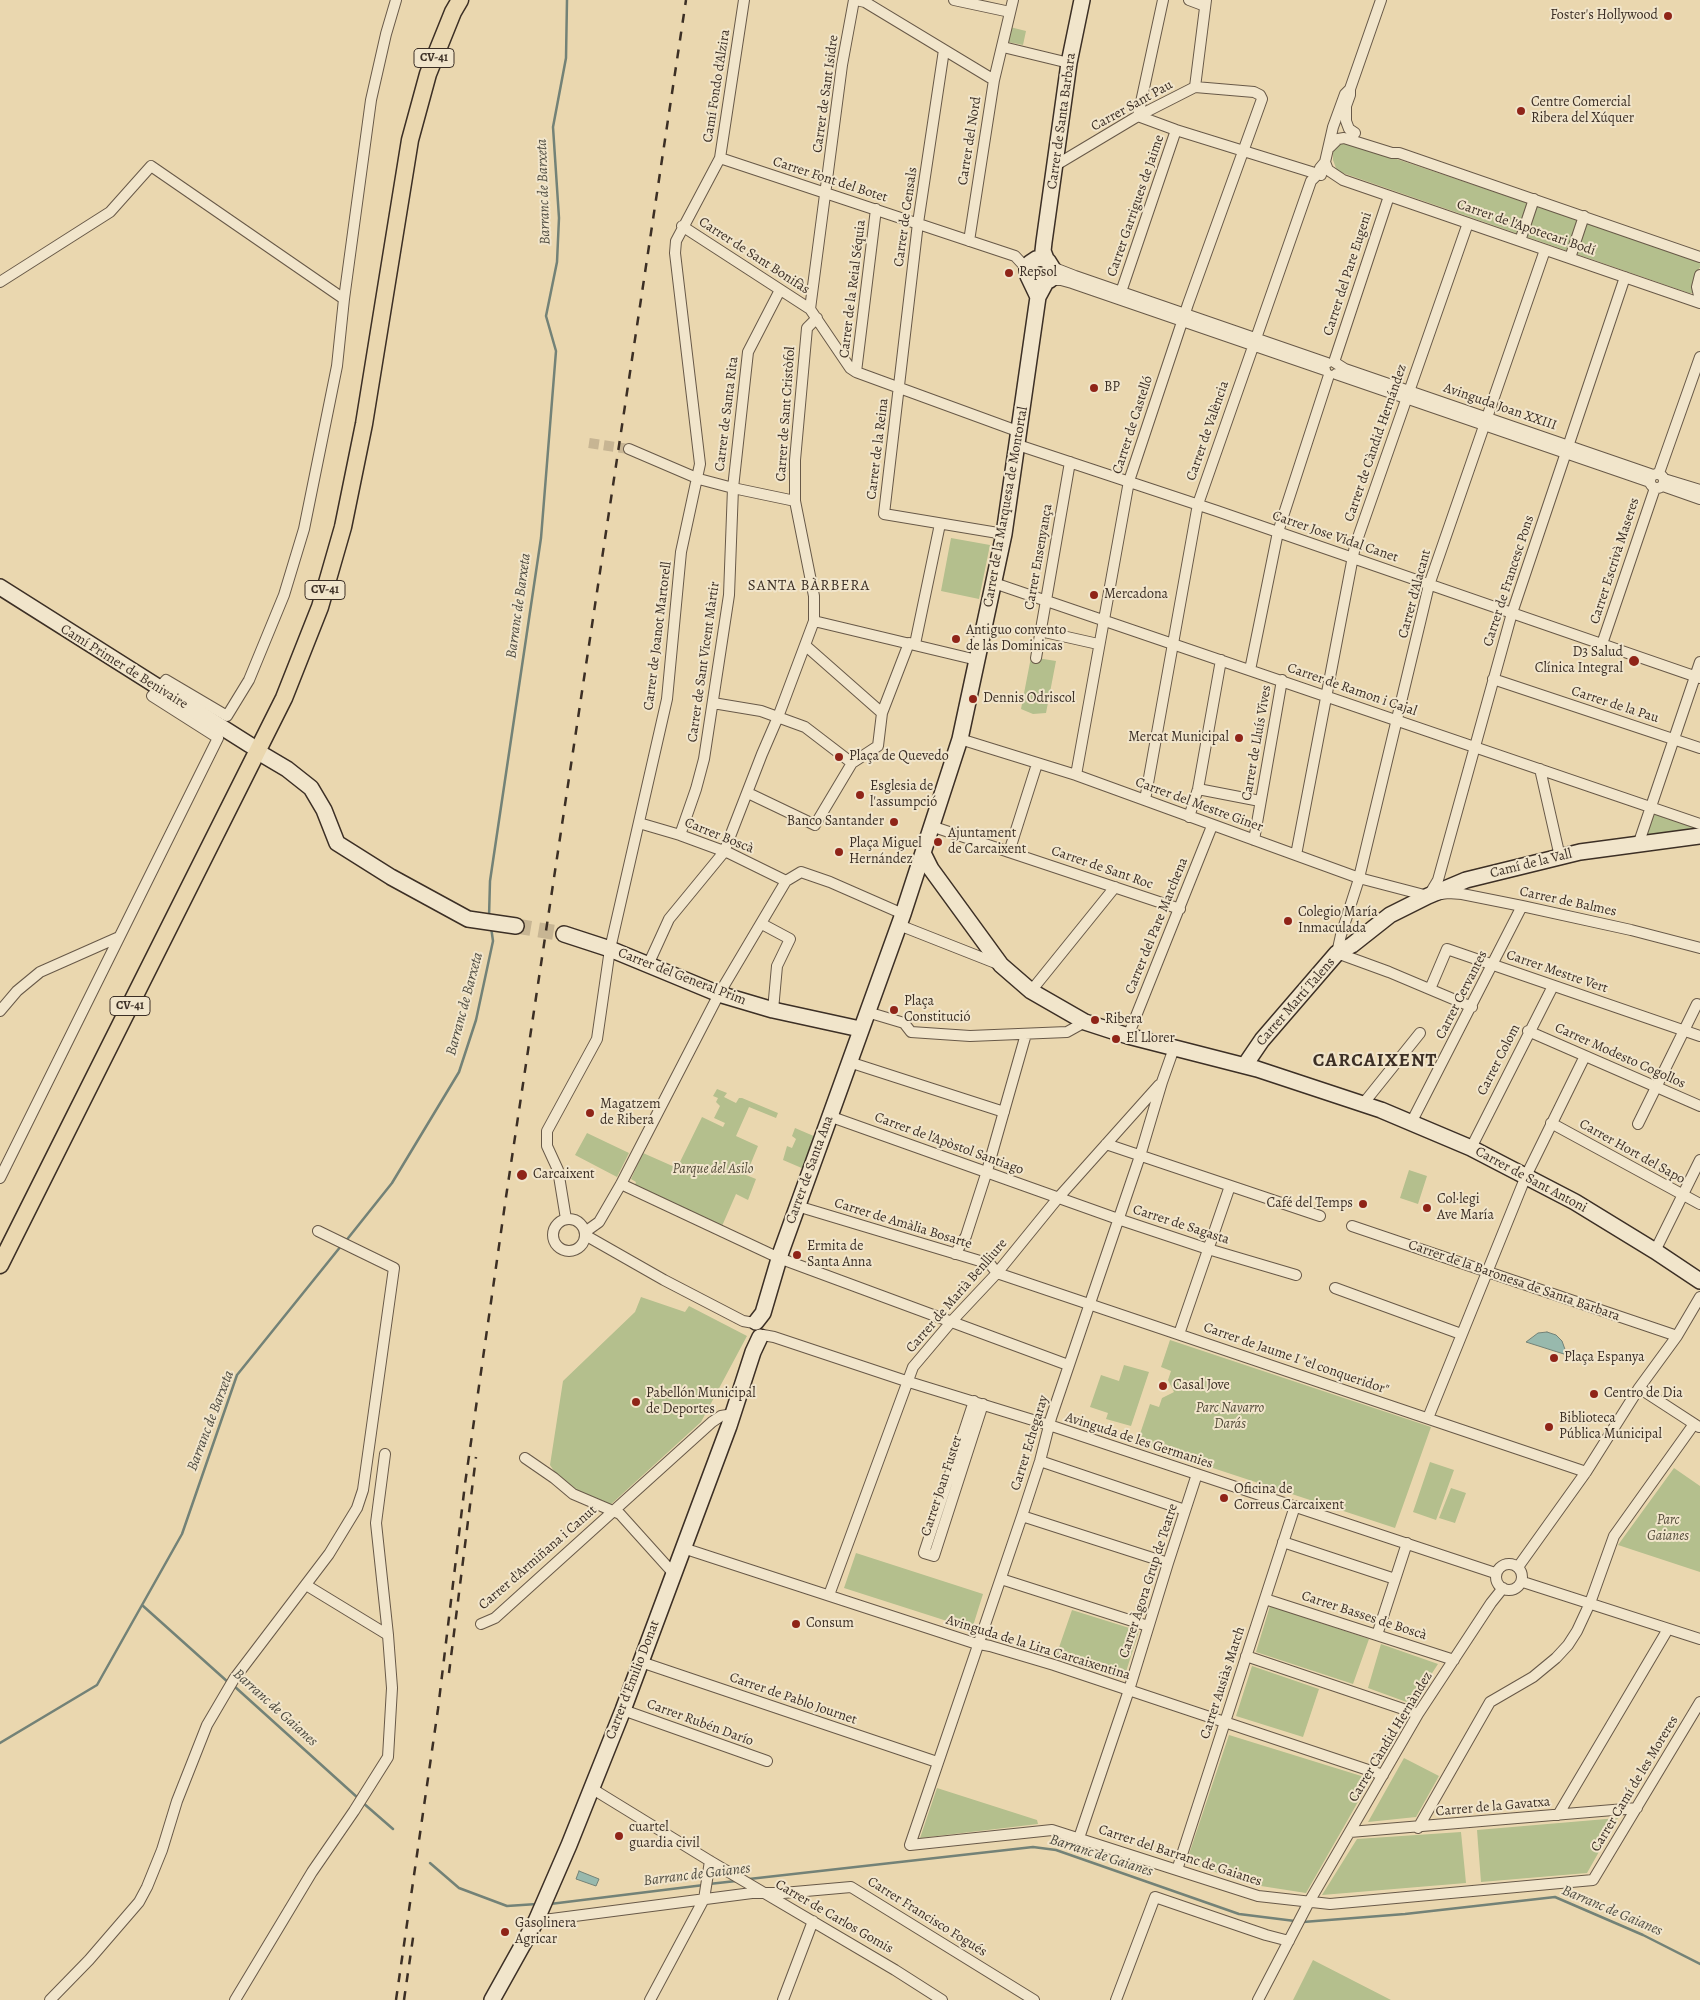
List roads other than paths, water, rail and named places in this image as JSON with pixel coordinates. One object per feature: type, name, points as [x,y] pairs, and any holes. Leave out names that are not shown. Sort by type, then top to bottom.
[{"type":"main road","name":"CV-41","points":[[0,1265],[284,698],[320,607],[343,527],[364,424],[410,140],[428,74],[453,12],[460,0]]},
{"type":"street","points":[[0,1178],[218,738],[152,696],[166,680],[227,716],[248,680],[284,595],[304,529],[337,366],[344,298],[371,100],[396,0]]},
{"type":"street","name":"Camí Fondo d'Alzira","points":[[682,226],[720,158],[744,0]]},
{"type":"street","points":[[855,0],[865,2],[994,80]]},
{"type":"street","name":"Carrer de Sant Isidre","points":[[826,193],[842,64],[855,0]]},
{"type":"street","points":[[954,0],[972,2],[1010,12]]},
{"type":"street","name":"Carrer del Nord","points":[[968,241],[994,80],[1013,0]]},
{"type":"street","name":"Carrer de Santa Barbara","points":[[1038,270],[1056,165],[1069,63],[1082,0]]},
{"type":"street","points":[[1138,116],[1163,0]]},
{"type":"street","points":[[1189,0],[1206,3]]},
{"type":"street","points":[[1352,131],[1345,113],[1350,89],[1381,0]]},
{"type":"street","name":"Carrer Sant Pau","points":[[1195,87],[1206,3]]},
{"type":"street","points":[[1003,47],[1069,63]]},
{"type":"street","name":"Carrer de Censals","points":[[899,388],[918,223],[944,50]]},
{"type":"street","name":"Carrer Sant Pau","points":[[1056,165],[1138,116],[1195,87],[1254,92],[1260,96]]},
{"type":"street","name":"Carrer de València","points":[[1145,800],[1198,504],[1311,181],[1325,162],[1332,133],[1346,94],[1350,89]]},
{"type":"street","name":"Carrer de Castelló","points":[[1076,775],[1128,481],[1183,317],[1262,100],[1260,96]]},
{"type":"street","name":"Carrer de l'Apotecari Bodí","points":[[1138,116],[1242,151],[1339,181],[1343,180]]},
{"type":"street","name":"Carrer Garrigues de Jaime","points":[[1121,292],[1176,130]]},
{"type":"street","points":[[1332,133],[1343,130],[1352,131],[1390,146],[1399,153],[1700,257]]},
{"type":"street","points":[[1330,147],[1336,141],[1344,138],[1392,153],[1399,153]]},
{"type":"street","name":"Carrer Font del Botet","points":[[720,158],[918,223],[1038,270]]},
{"type":"street","name":"Carrer de l'Apotecari Bodí","points":[[1325,162],[1330,172],[1343,180],[1700,301]]},
{"type":"street","points":[[0,282],[110,212],[151,166],[344,298]]},
{"type":"street","points":[[810,309],[826,193]]},
{"type":"street","name":"Carrer del Pare Eugeni","points":[[1250,670],[1278,532],[1389,196]]},
{"type":"street","points":[[1520,240],[1534,200]]},
{"type":"street","name":"Carrer de la Reial Séquia","points":[[856,372],[876,209]]},
{"type":"street","points":[[1570,258],[1584,216]]},
{"type":"street","name":"Carrer de Càndid Hernández","points":[[1296,855],[1352,557],[1468,223]]},
{"type":"street","name":"Carrer de Sant Bonifàs","points":[[682,226],[810,309],[850,368],[856,372]]},
{"type":"street","name":"Carrer de Joanot Martorell","points":[[566,1219],[558,1170],[547,1146],[547,1131],[597,1039],[610,949],[667,699],[681,552],[700,464],[675,252],[676,241],[682,226]]},
{"type":"street","name":"Carrer d'Alacant","points":[[1337,954],[1359,878],[1430,585],[1545,250]]},
{"type":"street","name":"Avinguda Joan XXIII","points":[[1038,270],[1121,292],[1183,317]]},
{"type":"street","name":"Avinguda Joan XXIII","points":[[1038,270],[1061,280],[1183,317],[1657,480],[1700,499]]},
{"type":"street","name":"Carrer de la Marquesa de Montortal","points":[[901,920],[960,739],[994,583],[1004,534],[1019,438],[1038,270]]},
{"type":"street","points":[[1700,275],[1697,287],[1700,301]]},
{"type":"street","name":"Carrer de Francesc Pons","points":[[1428,896],[1438,880],[1512,613],[1625,277]]},
{"type":"street","name":"Carrer de Santa Rita","points":[[733,488],[748,352],[780,290]]},
{"type":"street","name":"Carrer de Sant Cristòfol","points":[[648,965],[669,919],[724,852],[806,646],[814,621],[814,596],[795,501],[795,460],[807,328],[817,318]]},
{"type":"street","name":"Carrer Escrivà Maseres","points":[[1602,644],[1700,357]]},
{"type":"street","name":"Carrer Jose Vidal Canet","points":[[856,372],[1019,438],[1070,462],[1198,504],[1698,678]]},
{"type":"street","name":"Carrer de la Reina","points":[[899,388],[884,514],[940,524]]},
{"type":"street","points":[[629,449],[698,479],[795,501]]},
{"type":"street","name":"Carrer Ensenyança","points":[[1036,658],[1070,462]]},
{"type":"street","name":"Avinguda Joan XXIII","points":[[1657,480],[1700,490]]},
{"type":"street","name":"Carrer de Sant Vicent Màrtir","points":[[680,835],[704,759],[713,704],[729,595],[733,488]]},
{"type":"street","points":[[748,793],[815,825],[852,763],[878,746],[882,713],[912,643],[940,524],[1004,534]]},
{"type":"street","name":"Carrer de Ramon i Cajal","points":[[994,583],[1700,824]]},
{"type":"street","name":"Camí Primer de Benivaire","points":[[0,587],[250,745]]},
{"type":"street","points":[[814,621],[977,660]]},
{"type":"street","points":[[1040,631],[1098,644]]},
{"type":"street","points":[[806,646],[882,713]]},
{"type":"street","points":[[1189,817],[1198,789],[1221,660]]},
{"type":"street","points":[[1638,844],[1698,678],[1700,662]]},
{"type":"street","name":"Carrer de la Pau","points":[[1493,679],[1700,748]]},
{"type":"street","name":"Carrer de Lluís Vives","points":[[1254,840],[1282,680]]},
{"type":"street","points":[[713,704],[761,711],[812,731],[852,763]]},
{"type":"street","name":"Carrer del Mestre Giner","points":[[960,739],[1076,775],[1359,878],[1428,896]]},
{"type":"street","points":[[265,756],[311,788],[324,810],[338,843],[391,877],[468,919],[516,926]]},
{"type":"street","points":[[1009,852],[1037,764]]},
{"type":"street","points":[[1540,769],[1560,857]]},
{"type":"street","name":"Carrer del Mestre Giner","points":[[1198,789],[1260,801]]},
{"type":"street","name":"Carrer Boscà","points":[[639,822],[724,852],[786,881]]},
{"type":"street","name":"Carrer de Sant Roc","points":[[931,826],[1180,909]]},
{"type":"street","name":"Carrer del Pare Marchena","points":[[1128,1036],[1212,826]]},
{"type":"street","name":"Camí de la Vall","points":[[1428,896],[1466,880],[1580,852],[1700,836]]},
{"type":"street","name":"Carrer de Sant Antoni","points":[[924,850],[932,869],[1001,965],[1031,991],[1085,1022],[1128,1036],[1244,1065],[1357,1102],[1471,1148],[1575,1202],[1700,1281]]},
{"type":"street","points":[[915,878],[924,868],[932,869]]},
{"type":"street","points":[[579,1247],[585,1234],[599,1222],[621,1184],[719,994],[786,881],[801,872],[830,882],[901,920],[1001,965]]},
{"type":"street","points":[[1031,991],[1115,887]]},
{"type":"street","name":"Carrer de Balmes","points":[[1428,896],[1448,893],[1462,894],[1632,930],[1700,948]]},
{"type":"street","name":"Carrer Martí Talens","points":[[1244,1065],[1262,1040],[1337,954],[1352,945],[1390,915],[1428,896]]},
{"type":"street","name":"Carrer Cervantes","points":[[1411,1123],[1522,906]]},
{"type":"street","name":"Carrer de Santa Ana","points":[[759,1328],[779,1258],[797,1206],[901,920]]},
{"type":"street","points":[[762,924],[790,939],[777,966],[773,1010]]},
{"type":"street","name":"Carrer del General Prim","points":[[564,934],[610,949],[719,994],[773,1010],[860,1029]]},
{"type":"street","points":[[0,1011],[17,991],[40,972],[120,937]]},
{"type":"street","name":"Carrer Mestre Vert","points":[[1430,989],[1447,949],[1700,1036]]},
{"type":"street","points":[[1337,954],[1389,972],[1472,1007]]},
{"type":"street","name":"Carrer Colom","points":[[1471,1148],[1528,1031],[1553,986]]},
{"type":"street","points":[[1638,1124],[1697,1004]]},
{"type":"street","points":[[866,1012],[904,1023],[911,1032],[970,1036],[1067,1032],[1085,1022]]},
{"type":"street","name":"Carrer Modesto Cogollos","points":[[1528,1031],[1700,1106]]},
{"type":"street","points":[[1357,1102],[1420,1033]]},
{"type":"street","points":[[955,1254],[966,1236],[987,1171],[1026,1034]]},
{"type":"street","name":"Carrer Echegaray","points":[[910,1845],[1040,1462],[1049,1425],[1068,1365],[1140,1156],[1174,1048]]},
{"type":"street","points":[[1428,1418],[1526,1176],[1585,1056]]},
{"type":"street","points":[[849,1062],[1004,1112]]},
{"type":"street","name":"Carrer de Marià Benlliure","points":[[829,1595],[913,1367],[951,1322],[997,1273],[1058,1198],[1162,1082]]},
{"type":"street","name":"Carrer de l'Apòstol Santiago","points":[[830,1116],[1058,1198]]},
{"type":"street","name":"Carrer Hort del Sapo","points":[[1551,1123],[1700,1204]]},
{"type":"street","points":[[1106,1144],[1320,1216]]},
{"type":"street","points":[[1655,1251],[1700,1160]]},
{"type":"street","points":[[621,1184],[779,1258],[1068,1365]]},
{"type":"street","points":[[1179,1334],[1230,1186]]},
{"type":"street","name":"Carrer de Sagasta","points":[[1058,1198],[1208,1249],[1296,1275]]},
{"type":"street","name":"Carrer de Amàlia Bosarte","points":[[797,1206],[990,1264],[997,1273]]},
{"type":"street","points":[[566,1219],[576,1221],[583,1228],[585,1234],[622,1257],[605,1251],[579,1247],[569,1251],[564,1250],[556,1243],[554,1238],[555,1228],[561,1221],[566,1219]]},
{"type":"street","name":"Carrer de la Baronesa de Santa Barbara","points":[[1352,1226],[1677,1336]]},
{"type":"street","points":[[50,2000],[89,1960],[139,1902],[148,1887],[177,1801],[207,1725],[234,1679],[329,1554],[357,1508],[363,1490],[394,1268],[318,1232]]},
{"type":"street","name":"Avinguda de les Germanies","points":[[622,1257],[759,1328],[909,1382],[1049,1425],[1496,1573]]},
{"type":"street","name":"Carrer de Jaume I \"el conqueridor\"","points":[[997,1273],[1586,1472]]},
{"type":"street","points":[[1335,1288],[1461,1334]]},
{"type":"street","points":[[1518,1567],[1586,1472],[1639,1388],[1670,1343],[1677,1336],[1700,1297]]},
{"type":"street","name":"Carrer d'Emilio Donat","points":[[492,2000],[550,1890],[623,1710],[733,1414],[759,1328]]},
{"type":"street","points":[[1418,1828],[1490,1702],[1533,1677],[1556,1658],[1577,1631],[1590,1604],[1614,1536],[1697,1426],[1639,1388]]},
{"type":"street","name":"Carrer Joan Fuster","points":[[979,1403],[934,1556],[924,1553],[979,1403]]},
{"type":"street","name":"Carrer d'Armiñana i Canut","points":[[481,1624],[495,1618],[712,1422],[721,1416],[733,1414]]},
{"type":"street","points":[[235,2000],[312,1872],[368,1791],[388,1757],[392,1688],[376,1523],[385,1454]]},
{"type":"street","name":"Carrer d'Armiñana i Canut","points":[[524,1458],[554,1478],[573,1494],[620,1514],[674,1574]]},
{"type":"street","points":[[1040,1462],[1186,1510]]},
{"type":"street","name":"Carrer Àgora Grup de Teatre","points":[[1079,1838],[1129,1690],[1198,1474]]},
{"type":"street","name":"Carrer Ausiàs March","points":[[1177,1870],[1295,1506]]},
{"type":"street","points":[[1022,1516],[1168,1563]]},
{"type":"street","points":[[1283,1542],[1395,1579]]},
{"type":"street","points":[[1377,1636],[1407,1543]]},
{"type":"street","name":"Avinguda de la Lira Carcaixentina","points":[[683,1548],[978,1643],[1054,1665],[1384,1774]]},
{"type":"street","points":[[1512,1564],[1518,1567],[1521,1572],[1522,1582],[1518,1588],[1514,1590],[1503,1588],[1496,1580],[1496,1573],[1503,1565],[1512,1564]]},
{"type":"street","points":[[1001,1579],[1148,1626]]},
{"type":"street","points":[[1522,1582],[1700,1640]]},
{"type":"street","points":[[306,1585],[388,1635]]},
{"type":"street","name":"Carrer Càndid Hernàndez","points":[[1258,2000],[1309,1902],[1418,1714],[1491,1603],[1503,1588]]},
{"type":"street","name":"Carrer Basses de Boscà","points":[[1265,1598],[1454,1660]]},
{"type":"street","points":[[1558,1814],[1668,1629]]},
{"type":"street","points":[[1246,1656],[1418,1714]]},
{"type":"street","name":"Carrer de Pablo Journet","points":[[641,1662],[937,1762]]},
{"type":"street","name":"Carrer Camí de les Moreres","points":[[1593,1880],[1700,1702]]},
{"type":"street","name":"Carrer Rubén Darío","points":[[623,1710],[767,1761]]},
{"type":"street","name":"Carrer de Carlos Gomis","points":[[591,1788],[720,1867],[813,1920],[942,2000]]},
{"type":"street","name":"Carrer de la Gavatxa","points":[[1350,1832],[1418,1828],[1637,1808]]},
{"type":"street","name":"Carrer del Barranc de Gaianes","points":[[910,1845],[1052,1830],[1258,1896],[1330,1904],[1593,1880]]},
{"type":"street","points":[[650,2000],[704,1896],[710,1861]]},
{"type":"street","name":"Carrer Francisco Fogués","points":[[538,1915],[704,1896],[766,1894],[851,1887],[1034,2000]]},
{"type":"street","points":[[1116,2000],[1156,1897],[1266,1936],[1289,1941]]},
{"type":"street","points":[[783,2000],[813,1920]]},
{"type":"water","points":[[1547,1332],[1556,1335],[1562,1341],[1567,1355],[1526,1342],[1538,1333]]},
{"type":"water","points":[[579,1871],[599,1879],[596,1886],[576,1879]]},
{"type":"waterway","name":"Barranc de Barxeta","points":[[489,917],[490,881],[541,538],[556,351],[546,316],[557,262],[559,218],[553,127],[566,58],[567,0]]},
{"type":"waterway","name":"Barranc de Barxeta","points":[[345,1242],[392,1183],[459,1072],[476,1020],[493,941],[491,927]]},
{"type":"waterway","name":"Barranc de Barxeta","points":[[0,1743],[97,1685],[182,1534],[237,1375],[341,1246]]},
{"type":"waterway","name":"Barranc de Gaianes","points":[[142,1605],[229,1683]]},
{"type":"waterway","name":"Barranc de Gaianes","points":[[234,1686],[358,1798]]},
{"type":"waterway","name":"Barranc de Gaianes","points":[[362,1802],[393,1829]]},
{"type":"waterway","name":"Barranc de Gaianes","points":[[749,1879],[1033,1847],[1056,1850],[1239,1914],[1295,1921]]},
{"type":"waterway","name":"Barranc de Gaianes","points":[[430,1863],[459,1888],[507,1906],[537,1904]]},
{"type":"waterway","name":"Barranc de Gaianes","points":[[709,1884],[736,1881]]},
{"type":"waterway","name":"Barranc de Gaianes","points":[[550,1904],[704,1885]]},
{"type":"waterway","name":"Barranc de Gaianes","points":[[1303,1922],[1405,1914],[1555,1897],[1643,1935],[1700,1964]]},
{"type":"tunnel","points":[[589,443],[629,449]]},
{"type":"tunnel","points":[[516,926],[564,934]]},
{"type":"railway","points":[[396,2000],[438,1709],[465,1484],[506,1197],[686,0]]},
{"type":"railway","points":[[449,1673],[476,1457]]},
{"type":"railway","points":[[404,2000],[414,1931]]},
{"type":"place","name":"Foster's Hollywood","points":[[1668,16]]},
{"type":"place","name":"Centre Comercial Ribera del Xúquer","points":[[1521,111]]},
{"type":"place","name":"Repsol","points":[[1009,273]]},
{"type":"place","name":"BP","points":[[1094,388]]},
{"type":"place","name":"Mercadona","points":[[1094,595]]},
{"type":"place","name":"Antiguo convento de las Dominicas","points":[[956,639]]},
{"type":"place","name":"D3 Salud Clínica Integral","points":[[1634,661]]},
{"type":"place","name":"Dennis Odriscol","points":[[973,699]]},
{"type":"place","name":"Mercat Municipal","points":[[1239,738]]},
{"type":"place","name":"Plaça de Quevedo","points":[[839,757]]},
{"type":"place","name":"Esglesia de l'assumpció","points":[[860,795]]},
{"type":"place","name":"Banco Santander","points":[[894,822]]},
{"type":"place","name":"Ajuntament de Carcaixent","points":[[938,842]]},
{"type":"place","name":"Plaça Miguel Hernández","points":[[839,852]]},
{"type":"place","name":"Colegio María Inmaculada","points":[[1288,921]]},
{"type":"place","name":"Plaça Constitució","points":[[894,1010]]},
{"type":"place","name":"Ribera","points":[[1095,1020]]},
{"type":"place","name":"El Llorer","points":[[1116,1039]]},
{"type":"place","name":"Magatzem de Ribera","points":[[590,1113]]},
{"type":"place","name":"Carcaixent","points":[[522,1175]]},
{"type":"place","name":"Café del Temps","points":[[1363,1204]]},
{"type":"place","name":"Col·legi Ave María","points":[[1427,1208]]},
{"type":"place","name":"Ermita de Santa Anna","points":[[797,1255]]},
{"type":"place","name":"Plaça Espanya","points":[[1554,1358]]},
{"type":"place","name":"Casal Jove","points":[[1163,1386]]},
{"type":"place","name":"Centro de Dia","points":[[1594,1394]]},
{"type":"place","name":"Pabellón Municipal de Deportes","points":[[636,1402]]},
{"type":"place","name":"Biblioteca Pública Municipal","points":[[1549,1427]]},
{"type":"place","name":"Oficina de Correus Carcaixent","points":[[1224,1498]]},
{"type":"place","name":"Consum","points":[[796,1624]]},
{"type":"place","name":"cuartel guardia civil","points":[[619,1836]]},
{"type":"place","name":"Gasolinera Agricar","points":[[505,1932]]},
{"type":"district","name":"SANTA BÀRBERA","points":[[809,586]]},
{"type":"district","name":"CARCAIXENT","points":[[1375,1061]]},
{"type":"park label","name":"Parque del Asilo","points":[[713,1170]]},
{"type":"park label","name":"Parc Navarro Darás","points":[[1230,1418]]},
{"type":"park label","name":"Parc Gaianes","points":[[1668,1529]]}]
